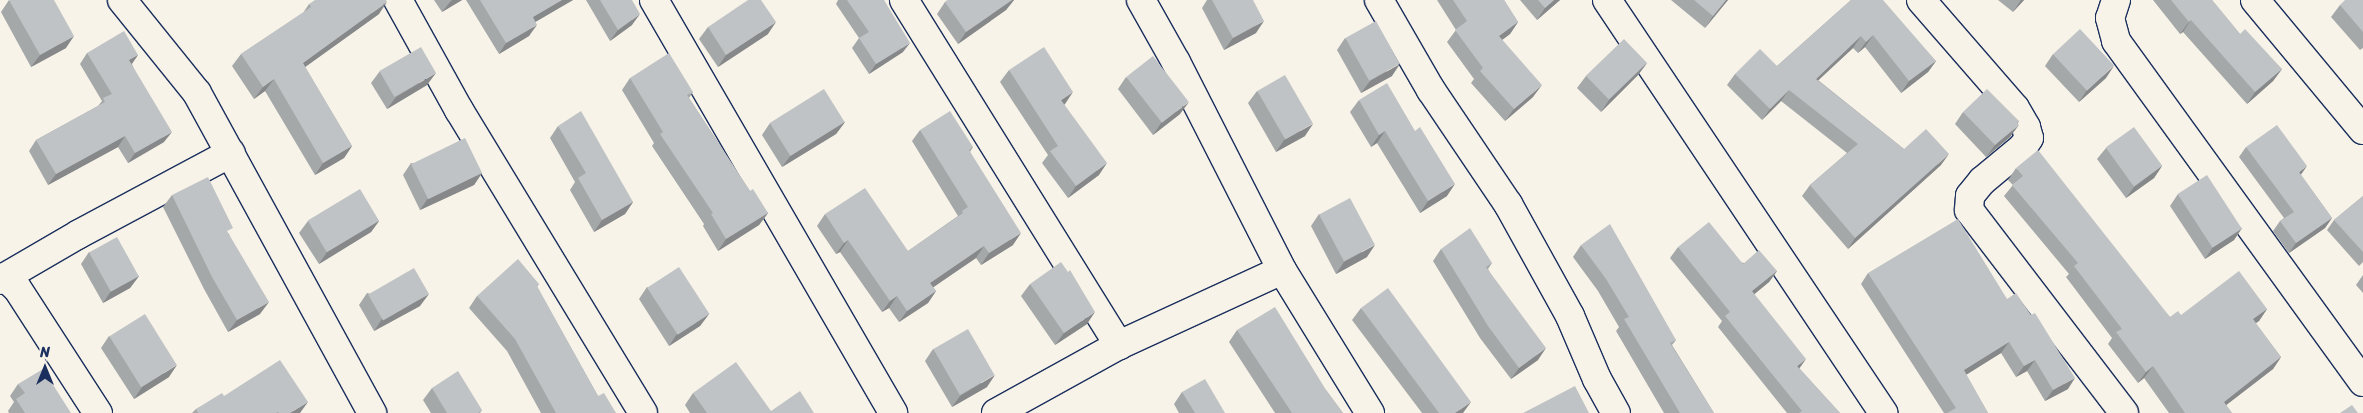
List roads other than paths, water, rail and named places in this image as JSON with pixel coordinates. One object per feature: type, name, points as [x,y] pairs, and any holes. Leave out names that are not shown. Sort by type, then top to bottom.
[{"type":"street","points":[[122,0],[196,93],[372,413]]},
{"type":"street","points":[[398,0],[460,110],[643,413]]},
{"type":"street","points":[[654,0],[893,413]]},
{"type":"street","points":[[904,0],[1119,345]]},
{"type":"street","points":[[1141,0],[1176,62],[1282,270],[1370,413]]},
{"type":"street","points":[[1379,0],[1430,90],[1508,204],[1570,316],[1597,380],[1616,413]]},
{"type":"street","points":[[1608,0],[1883,413]]},
{"type":"street","points":[[1921,0],[2015,108],[2026,127],[2029,138],[2023,147],[1982,181],[1970,196],[1969,210],[2124,413]]},
{"type":"street","points":[[2116,0],[2110,18],[2116,41],[2363,382]]},
{"type":"street","points":[[2255,0],[2363,130]]},
{"type":"street","points":[[98,413],[17,288],[2,279],[79,234],[231,154]]},
{"type":"street","points":[[996,413],[1119,345],[1282,270]]}]
